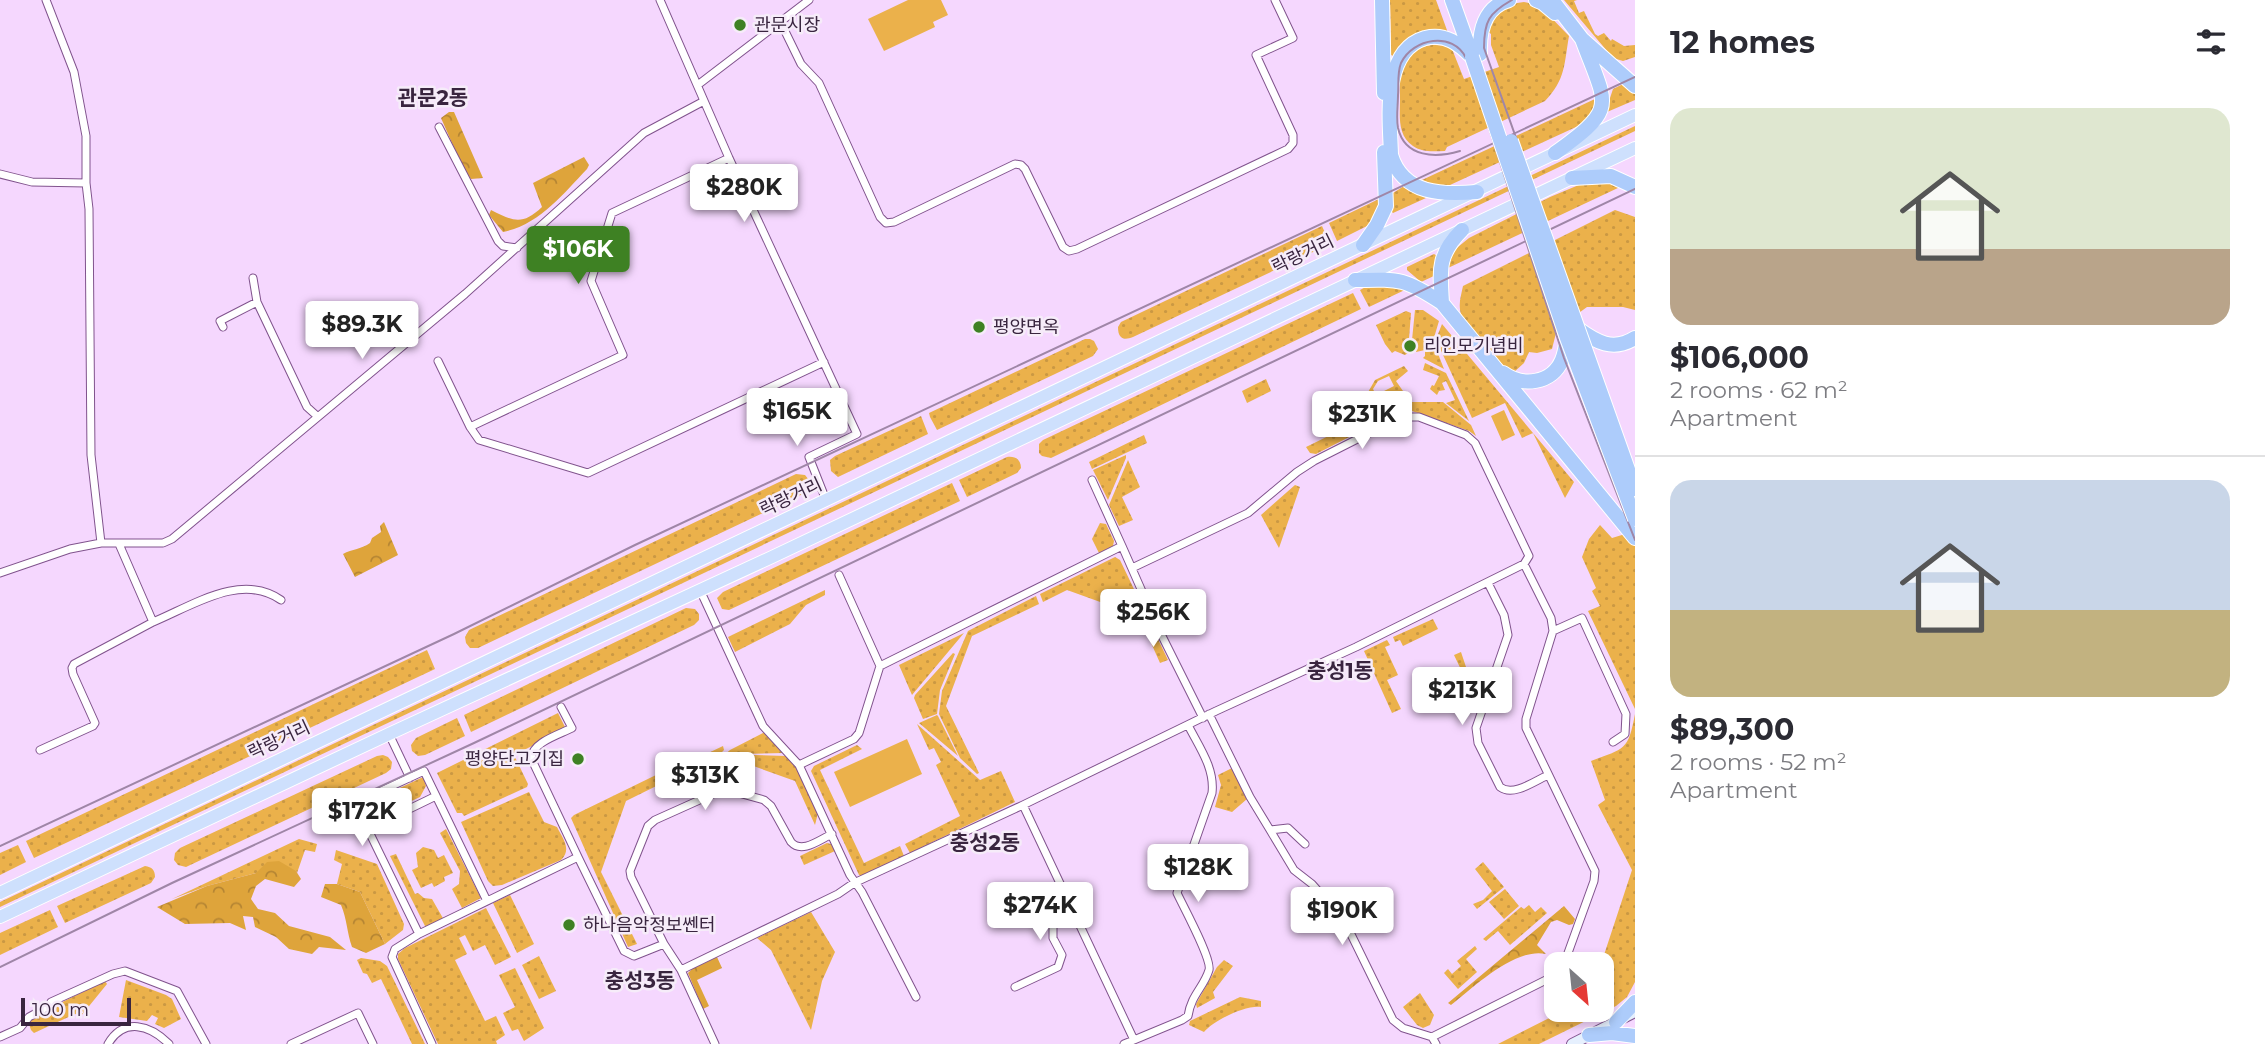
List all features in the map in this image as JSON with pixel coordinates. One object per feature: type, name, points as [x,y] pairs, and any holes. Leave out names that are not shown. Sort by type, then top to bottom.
[{"type":"highway","points":[[1363,245],[1386,206],[1382,0]]},
{"type":"highway","points":[[1452,0],[1476,56],[1635,519]]},
{"type":"highway","points":[[1461,0],[1476,56]]},
{"type":"highway","points":[[1476,56],[1480,32],[1486,19],[1498,5],[1509,0]]},
{"type":"highway","points":[[1536,0],[1543,2],[1570,25],[1635,86]]},
{"type":"highway","points":[[1552,0],[1570,25]]},
{"type":"highway","points":[[1476,56],[1455,42],[1438,37],[1422,39],[1400,56],[1392,79],[1391,155],[1394,165],[1418,187],[1446,195],[1477,192]]},
{"type":"highway","points":[[1555,153],[1588,130],[1604,104],[1582,38]]},
{"type":"highway","points":[[1572,178],[1611,176],[1635,187]]},
{"type":"highway","points":[[1442,303],[1440,261],[1448,243],[1461,230]]},
{"type":"highway","points":[[1355,280],[1394,279],[1406,282],[1442,303],[1635,538]]},
{"type":"highway","points":[[1572,333],[1607,346],[1620,345],[1635,338]]},
{"type":"highway","points":[[1492,364],[1515,380],[1532,382],[1542,379],[1558,369],[1572,333]]},
{"type":"highway","points":[[1572,333],[1635,489]]},
{"type":"highway","points":[[1616,1022],[1635,1002]]},
{"type":"highway","points":[[1588,1035],[1635,1036]]},
{"type":"main road","name":"락랑거리","points":[[0,893],[1635,115]]},
{"type":"main road","points":[[0,918],[1635,148]]},
{"type":"main road","points":[[1572,1044],[1635,1012]]},
{"type":"street","points":[[46,0],[74,72],[86,136],[90,455],[101,543]]},
{"type":"street","points":[[660,0],[699,84],[729,158],[857,434],[808,457],[825,500]]},
{"type":"street","points":[[699,84],[809,0]]},
{"type":"street","points":[[780,21],[801,64],[818,83],[880,217],[886,223],[894,222],[1015,164],[1021,164],[1062,247],[1069,251],[1287,149],[1293,143],[1293,135],[1256,55],[1293,38],[1275,0]]},
{"type":"street","points":[[0,573],[70,549],[101,543],[163,543],[172,539],[465,294],[644,133],[704,101]]},
{"type":"street","points":[[439,127],[498,242],[503,246],[517,248]]},
{"type":"street","points":[[471,427],[623,355],[591,281],[612,213],[729,158]]},
{"type":"street","points":[[0,174],[32,182],[86,183]]},
{"type":"street","points":[[253,278],[257,302],[307,407],[317,416]]},
{"type":"street","points":[[223,327],[220,321],[257,302]]},
{"type":"street","points":[[438,361],[479,440],[588,473],[824,362]]},
{"type":"street","points":[[681,970],[838,894],[854,883],[1488,583],[1524,564],[1529,556],[1475,443],[1466,435],[1412,416],[1401,417],[1385,424],[1314,461],[1248,513],[1132,568]]},
{"type":"street","points":[[1092,480],[1159,630],[1250,797],[1294,870],[1312,884],[1344,920],[1393,1020],[1403,1028],[1434,1041],[1544,981]]},
{"type":"street","points":[[119,544],[153,622]]},
{"type":"street","points":[[880,666],[1122,546]]},
{"type":"street","points":[[1524,564],[1551,618],[1553,631],[1525,722],[1526,728],[1595,871],[1594,881],[1568,952]]},
{"type":"street","points":[[799,765],[854,739],[859,733],[880,666],[839,575]]},
{"type":"street","points":[[1488,583],[1504,615],[1508,635],[1476,728],[1478,743],[1504,791],[1512,792],[1548,775]]},
{"type":"street","points":[[40,750],[95,723],[73,674],[74,664],[153,622],[223,592],[256,589],[281,600]]},
{"type":"street","points":[[700,590],[763,726],[799,765],[854,883],[862,892],[916,997]]},
{"type":"street","points":[[1553,631],[1583,618],[1626,714],[1625,734],[1614,742]]},
{"type":"street","points":[[561,706],[572,728],[537,745],[531,751],[531,758],[624,951],[634,956],[664,944]]},
{"type":"street","points":[[1124,1044],[1188,1016],[1190,1005],[1209,972],[1208,958],[1177,893],[1212,793],[1214,779],[1188,725]]},
{"type":"street","points":[[389,734],[410,778]]},
{"type":"street","points":[[419,934],[355,803],[424,771],[487,901]]},
{"type":"street","points":[[715,1044],[681,970],[664,944],[631,877],[630,870],[648,826],[655,820],[724,789],[764,800],[771,806],[796,847],[801,848],[832,834]]},
{"type":"street","points":[[368,828],[436,796]]},
{"type":"street","points":[[1023,805],[1133,1040]]},
{"type":"street","points":[[1270,830],[1288,828],[1305,844]]},
{"type":"street","points":[[432,1044],[392,957],[395,949],[419,934],[578,857]]},
{"type":"street","points":[[1015,987],[1058,967],[1062,955],[1053,937],[1053,924],[1075,914]]},
{"type":"street","points":[[0,1037],[20,1028],[29,1017],[49,1006],[51,1002],[125,971],[177,991],[206,1044]]},
{"type":"street","points":[[291,1044],[358,1013],[373,1044]]},
{"type":"street","points":[[108,1044],[122,1028],[133,1026],[145,1028],[169,1044]]},
{"type":"shaded area","points":[[908,0],[941,0],[948,15],[933,22],[935,27],[884,51],[868,19]]},
{"type":"shaded area","points":[[1390,0],[1436,0],[1448,33],[1429,32],[1416,35],[1391,55]]},
{"type":"shaded area","points":[[1564,0],[1577,0],[1574,1],[1579,13],[1584,11],[1598,36],[1604,33],[1611,41],[1612,39],[1624,46],[1635,45],[1635,57],[1623,61],[1613,58]]},
{"type":"shaded area","points":[[1524,2],[1539,5],[1569,36],[1563,71],[1552,93],[1545,101],[1447,147],[1445,151],[1425,151],[1413,146],[1404,136],[1400,119],[1400,75],[1408,57],[1428,46],[1452,49],[1464,79],[1499,67],[1491,45],[1491,34],[1487,31],[1501,11]]},
{"type":"shaded area","points":[[1623,84],[1635,90],[1635,100],[1607,112],[1613,89]]},
{"type":"shaded area","points":[[1597,98],[1598,101],[1587,120],[1576,127],[1450,185],[1437,186],[1422,180]]},
{"type":"shaded area","points":[[1635,126],[1635,131],[0,907],[0,902]]},
{"type":"shaded area","points":[[1613,181],[1620,187],[1448,268],[1453,251],[1469,238],[1586,182]]},
{"type":"shaded area","points":[[1404,186],[1426,198],[1393,213],[1393,193]]},
{"type":"shaded area","points":[[1381,198],[1372,221],[1367,226],[1337,241],[1329,223]]},
{"type":"shaded area","points":[[1615,210],[1635,217],[1635,310],[1623,307],[1587,307],[1557,329],[1552,349],[1529,352],[1524,363],[1513,373],[1484,345],[1464,320],[1460,307],[1463,286]]},
{"type":"shaded area","points":[[1322,226],[1330,244],[1133,337],[1126,339],[1120,336],[1118,327],[1121,322]]},
{"type":"shaded area","points":[[1434,254],[1437,256],[1436,275],[1421,282],[1407,270],[1407,267]]},
{"type":"shaded area","points":[[1375,282],[1409,288],[1369,307],[1360,290]]},
{"type":"shaded area","points":[[1353,293],[1361,309],[1051,458],[1039,453],[1039,444],[1043,440]]},
{"type":"shaded area","points":[[1415,310],[1423,310],[1439,321],[1433,341],[1444,369],[1423,358],[1425,350],[1416,352],[1417,342],[1412,340]]},
{"type":"shaded area","points":[[1406,311],[1411,313],[1409,339],[1405,340],[1403,349],[1408,353],[1392,353],[1376,325]]},
{"type":"shaded area","points":[[1442,324],[1574,482],[1565,498],[1533,433],[1522,438],[1505,403],[1472,418],[1438,344]]},
{"type":"shaded area","points":[[1085,339],[1094,341],[1098,349],[1093,356],[937,430],[929,413]]},
{"type":"shaded area","points":[[1425,363],[1446,373],[1469,421],[1446,403],[1455,400],[1446,381],[1442,383],[1445,390],[1439,391],[1437,395],[1430,389],[1439,376],[1423,370]]},
{"type":"shaded area","points":[[1404,366],[1408,371],[1396,381],[1403,391],[1407,392],[1384,396],[1382,392],[1394,386],[1389,376],[1378,381],[1373,389],[1376,395],[1381,393],[1384,398],[1363,401],[1375,380]]},
{"type":"shaded area","points":[[1266,379],[1271,391],[1247,403],[1242,391]]},
{"type":"shaded area","points":[[1397,402],[1443,402],[1471,425],[1476,436],[1469,431],[1412,411],[1403,412],[1370,428],[1367,419],[1389,411],[1387,407],[1392,409]]},
{"type":"shaded area","points":[[1504,410],[1515,435],[1502,441],[1491,416]]},
{"type":"shaded area","points":[[921,416],[928,434],[838,477],[831,471],[830,460],[835,456]]},
{"type":"shaded area","points":[[1355,423],[1359,432],[1316,454],[1310,453],[1306,447]]},
{"type":"shaded area","points":[[1144,435],[1147,443],[1092,469],[1089,462]]},
{"type":"shaded area","points":[[1126,455],[1126,458],[1108,500],[1093,470]]},
{"type":"shaded area","points":[[1007,457],[1019,460],[1021,468],[1017,473],[967,497],[959,480]]},
{"type":"shaded area","points":[[1128,460],[1140,487],[1122,497],[1133,520],[1119,526],[1109,505]]},
{"type":"shaded area","points":[[796,474],[805,475],[809,480],[810,486],[805,493],[478,648],[470,648],[466,643],[465,637],[469,630]]},
{"type":"shaded area","points":[[952,483],[960,501],[729,610],[722,609],[717,598],[723,592]]},
{"type":"shaded area","points":[[1295,485],[1300,487],[1279,548],[1261,515]]},
{"type":"shaded area","points":[[1100,523],[1106,524],[1114,541],[1113,546],[1099,553],[1092,539]]},
{"type":"shaded area","points":[[1600,525],[1612,538],[1635,531],[1635,709],[1588,611],[1600,606],[1592,591],[1596,588],[1582,557],[1589,539]]},
{"type":"shaded area","points":[[1115,557],[1120,560],[1168,660],[1160,663],[1139,616],[1067,590],[1043,602],[1040,594]]},
{"type":"shaded area","points":[[825,590],[825,595],[806,605],[790,624],[735,652],[728,637]]},
{"type":"shaded area","points":[[1036,596],[1039,604],[972,636],[946,706],[979,773],[977,774],[960,758],[939,714],[942,691],[968,631]]},
{"type":"shaded area","points":[[686,608],[695,609],[699,614],[699,620],[694,625],[471,732],[464,715]]},
{"type":"shaded area","points":[[1433,619],[1438,629],[1403,646],[1400,640],[1395,642],[1393,637]]},
{"type":"shaded area","points":[[964,633],[912,695],[899,665]]},
{"type":"shaded area","points":[[1387,640],[1390,645],[1385,647],[1398,675],[1387,680],[1401,709],[1392,713],[1364,651]]},
{"type":"shaded area","points":[[427,650],[435,669],[34,858],[26,841]]},
{"type":"shaded area","points":[[1461,652],[1468,673],[1491,676],[1481,704],[1477,703],[1454,655]]},
{"type":"shaded area","points":[[953,653],[955,654],[940,690],[937,714],[923,719],[915,695]]},
{"type":"shaded area","points":[[558,713],[566,729],[514,755],[527,787],[464,816],[457,813],[437,773]]},
{"type":"shaded area","points":[[1635,714],[1635,982],[1627,997],[1614,1007],[1614,952],[1605,952],[1632,870],[1598,805],[1605,800],[1591,761],[1618,750],[1630,735]]},
{"type":"shaded area","points":[[938,716],[958,756],[919,723]]},
{"type":"shaded area","points":[[457,718],[465,736],[425,755],[418,756],[412,751],[411,745],[416,738]]},
{"type":"shaded area","points":[[917,724],[980,780],[1001,771],[1015,802],[910,853],[905,844],[960,816],[936,765],[941,762],[934,748],[929,750]]},
{"type":"shaded area","points":[[765,732],[784,753],[723,756],[730,750]]},
{"type":"shaded area","points":[[907,739],[922,774],[850,807],[834,772]]},
{"type":"shaded area","points":[[857,745],[862,749],[820,770],[864,863],[900,846],[904,856],[861,876],[811,771],[814,766]]},
{"type":"shaded area","points":[[723,746],[724,750],[719,755],[626,801],[601,872],[637,944],[628,947],[571,818],[656,775],[662,775]]},
{"type":"shaded area","points":[[383,755],[392,762],[391,769],[386,773],[186,867],[178,865],[174,860],[175,853],[180,848]]},
{"type":"shaded area","points":[[753,755],[786,756],[796,767],[818,813],[815,825],[795,781],[731,758]]},
{"type":"shaded area","points":[[1232,768],[1247,799],[1232,812],[1215,807],[1221,785],[1218,775]]},
{"type":"shaded area","points":[[423,777],[426,786],[420,797],[384,814],[376,815],[369,811],[366,804]]},
{"type":"shaded area","points":[[529,792],[544,822],[557,827],[566,852],[561,860],[502,885],[493,886],[488,881],[461,822]]},
{"type":"shaded area","points":[[446,829],[481,898],[462,908],[452,889],[459,884],[460,871],[440,833]]},
{"type":"shaded area","points":[[299,839],[317,844],[315,852],[305,850],[297,873],[256,873],[172,899]]},
{"type":"shaded area","points":[[827,843],[831,844],[835,851],[804,865],[800,856]]},
{"type":"shaded area","points":[[18,845],[26,862],[0,875],[0,853]]},
{"type":"shaded area","points":[[423,847],[434,850],[438,858],[444,855],[453,873],[444,877],[445,881],[434,887],[432,883],[421,888],[412,870],[418,867],[416,853]]},
{"type":"shaded area","points":[[336,850],[377,864],[404,924],[403,930],[385,944],[360,892],[337,884],[342,864],[334,860]]},
{"type":"shaded area","points":[[396,854],[415,894],[432,899],[444,920],[426,928],[390,856]]},
{"type":"shaded area","points":[[1483,862],[1504,887],[1477,909],[1473,904],[1483,900],[1492,891],[1475,869]]},
{"type":"shaded area","points":[[145,866],[154,872],[155,877],[151,883],[65,923],[57,906]]},
{"type":"shaded area","points":[[1505,889],[1519,906],[1504,919],[1489,902]]},
{"type":"shaded area","points":[[510,895],[534,944],[517,953],[493,903]]},
{"type":"shaded area","points":[[1529,905],[1535,912],[1541,907],[1547,913],[1510,945],[1498,931],[1486,941],[1483,939],[1521,907],[1524,909]]},
{"type":"shaded area","points":[[486,908],[511,957],[495,965],[485,945],[473,951],[465,935],[459,938],[467,954],[455,960],[485,1021],[496,1016],[505,1035],[496,1041],[497,1044],[438,1044],[398,954]]},
{"type":"shaded area","points":[[50,910],[58,927],[0,955],[0,933]]},
{"type":"shaded area","points":[[811,912],[835,952],[822,981],[811,1030],[771,950],[757,938]]},
{"type":"shaded area","points":[[1475,946],[1477,949],[1466,959],[1477,972],[1458,989],[1444,973],[1448,969],[1452,974],[1461,966],[1457,961]]},
{"type":"shaded area","points":[[539,956],[556,991],[539,999],[522,965]]},
{"type":"shaded area","points":[[361,958],[380,961],[387,966],[425,1044],[412,1044],[381,979],[372,983],[357,960]]},
{"type":"shaded area","points":[[1224,960],[1233,966],[1213,992],[1215,998],[1197,1008],[1196,1004],[1217,967]]},
{"type":"shaded area","points":[[515,968],[544,1028],[524,1041],[518,1029],[512,1031],[503,1013],[515,1007],[499,975]]},
{"type":"shaded area","points":[[126,980],[172,999],[181,1019],[164,1028],[155,1024],[158,1018],[152,1015],[147,1021],[119,1017]]},
{"type":"shaded area","points":[[105,981],[107,984],[81,1016],[75,1014],[34,1033],[31,1030],[29,1024],[32,1017]]},
{"type":"shaded area","points":[[1420,993],[1434,1015],[1430,1025],[1423,1028],[1417,1025],[1403,1007]]},
{"type":"shaded area","points":[[1240,997],[1261,1001],[1261,1007],[1247,1008],[1231,1014],[1204,1032],[1189,1025],[1190,1021]]},
{"type":"shaded area","points":[[1544,1021],[1584,1022],[1539,1044],[1498,1044]]},
{"type":"green space","points":[[454,112],[483,178],[471,179],[463,168],[441,118]]},
{"type":"green space","points":[[584,157],[589,165],[587,169],[550,207],[528,223],[503,232],[489,215],[491,210],[517,220],[529,217],[542,207],[533,183]]},
{"type":"green space","points":[[384,522],[398,555],[355,577],[343,554],[370,543],[372,538],[381,532],[380,526]]},
{"type":"green space","points":[[279,861],[296,871],[301,879],[294,887],[265,879],[256,886],[251,899],[258,909],[275,913],[289,926],[330,937],[346,950],[319,947],[312,954],[289,949],[276,937],[255,927],[253,917],[243,916],[246,930],[230,923],[185,924],[157,907],[207,886],[256,873],[267,862]]},
{"type":"green space","points":[[325,884],[337,884],[360,892],[385,944],[366,953],[352,947],[341,905],[321,897]]},
{"type":"green space","points":[[1564,906],[1575,919],[1573,924],[1569,925],[1557,920],[1551,922],[1537,945],[1544,954],[1534,953],[1508,962],[1451,1005],[1448,1003]]},
{"type":"green space","points":[[717,957],[722,968],[697,980],[709,1006],[703,1009],[688,973]]},
{"type":"tram line","points":[[1512,0],[1489,19],[1484,48],[1635,471]]},
{"type":"tram line","points":[[1460,151],[1432,155],[1414,150],[1407,145],[1398,128],[1401,63],[1407,54],[1423,43],[1443,41],[1452,44],[1460,49],[1466,58],[1564,358],[1635,540]]},
{"type":"tram line","points":[[0,846],[454,634],[635,545],[1635,77]]},
{"type":"tram line","points":[[0,967],[1635,189]]},
{"type":"place","name":"관문시장","points":[[740,25]]},
{"type":"place","name":"평양면옥","points":[[979,327]]},
{"type":"place","name":"리인모기념비","points":[[1410,346]]},
{"type":"place","name":"평양단고기집","points":[[578,759]]},
{"type":"place","name":"하나음악정보쎈터","points":[[569,925]]},
{"type":"district","name":"관문2동","points":[[433,97]]},
{"type":"district","name":"충성1동","points":[[1340,670]]},
{"type":"district","name":"충성2동","points":[[985,842]]},
{"type":"district","name":"충성3동","points":[[640,980]]}]
